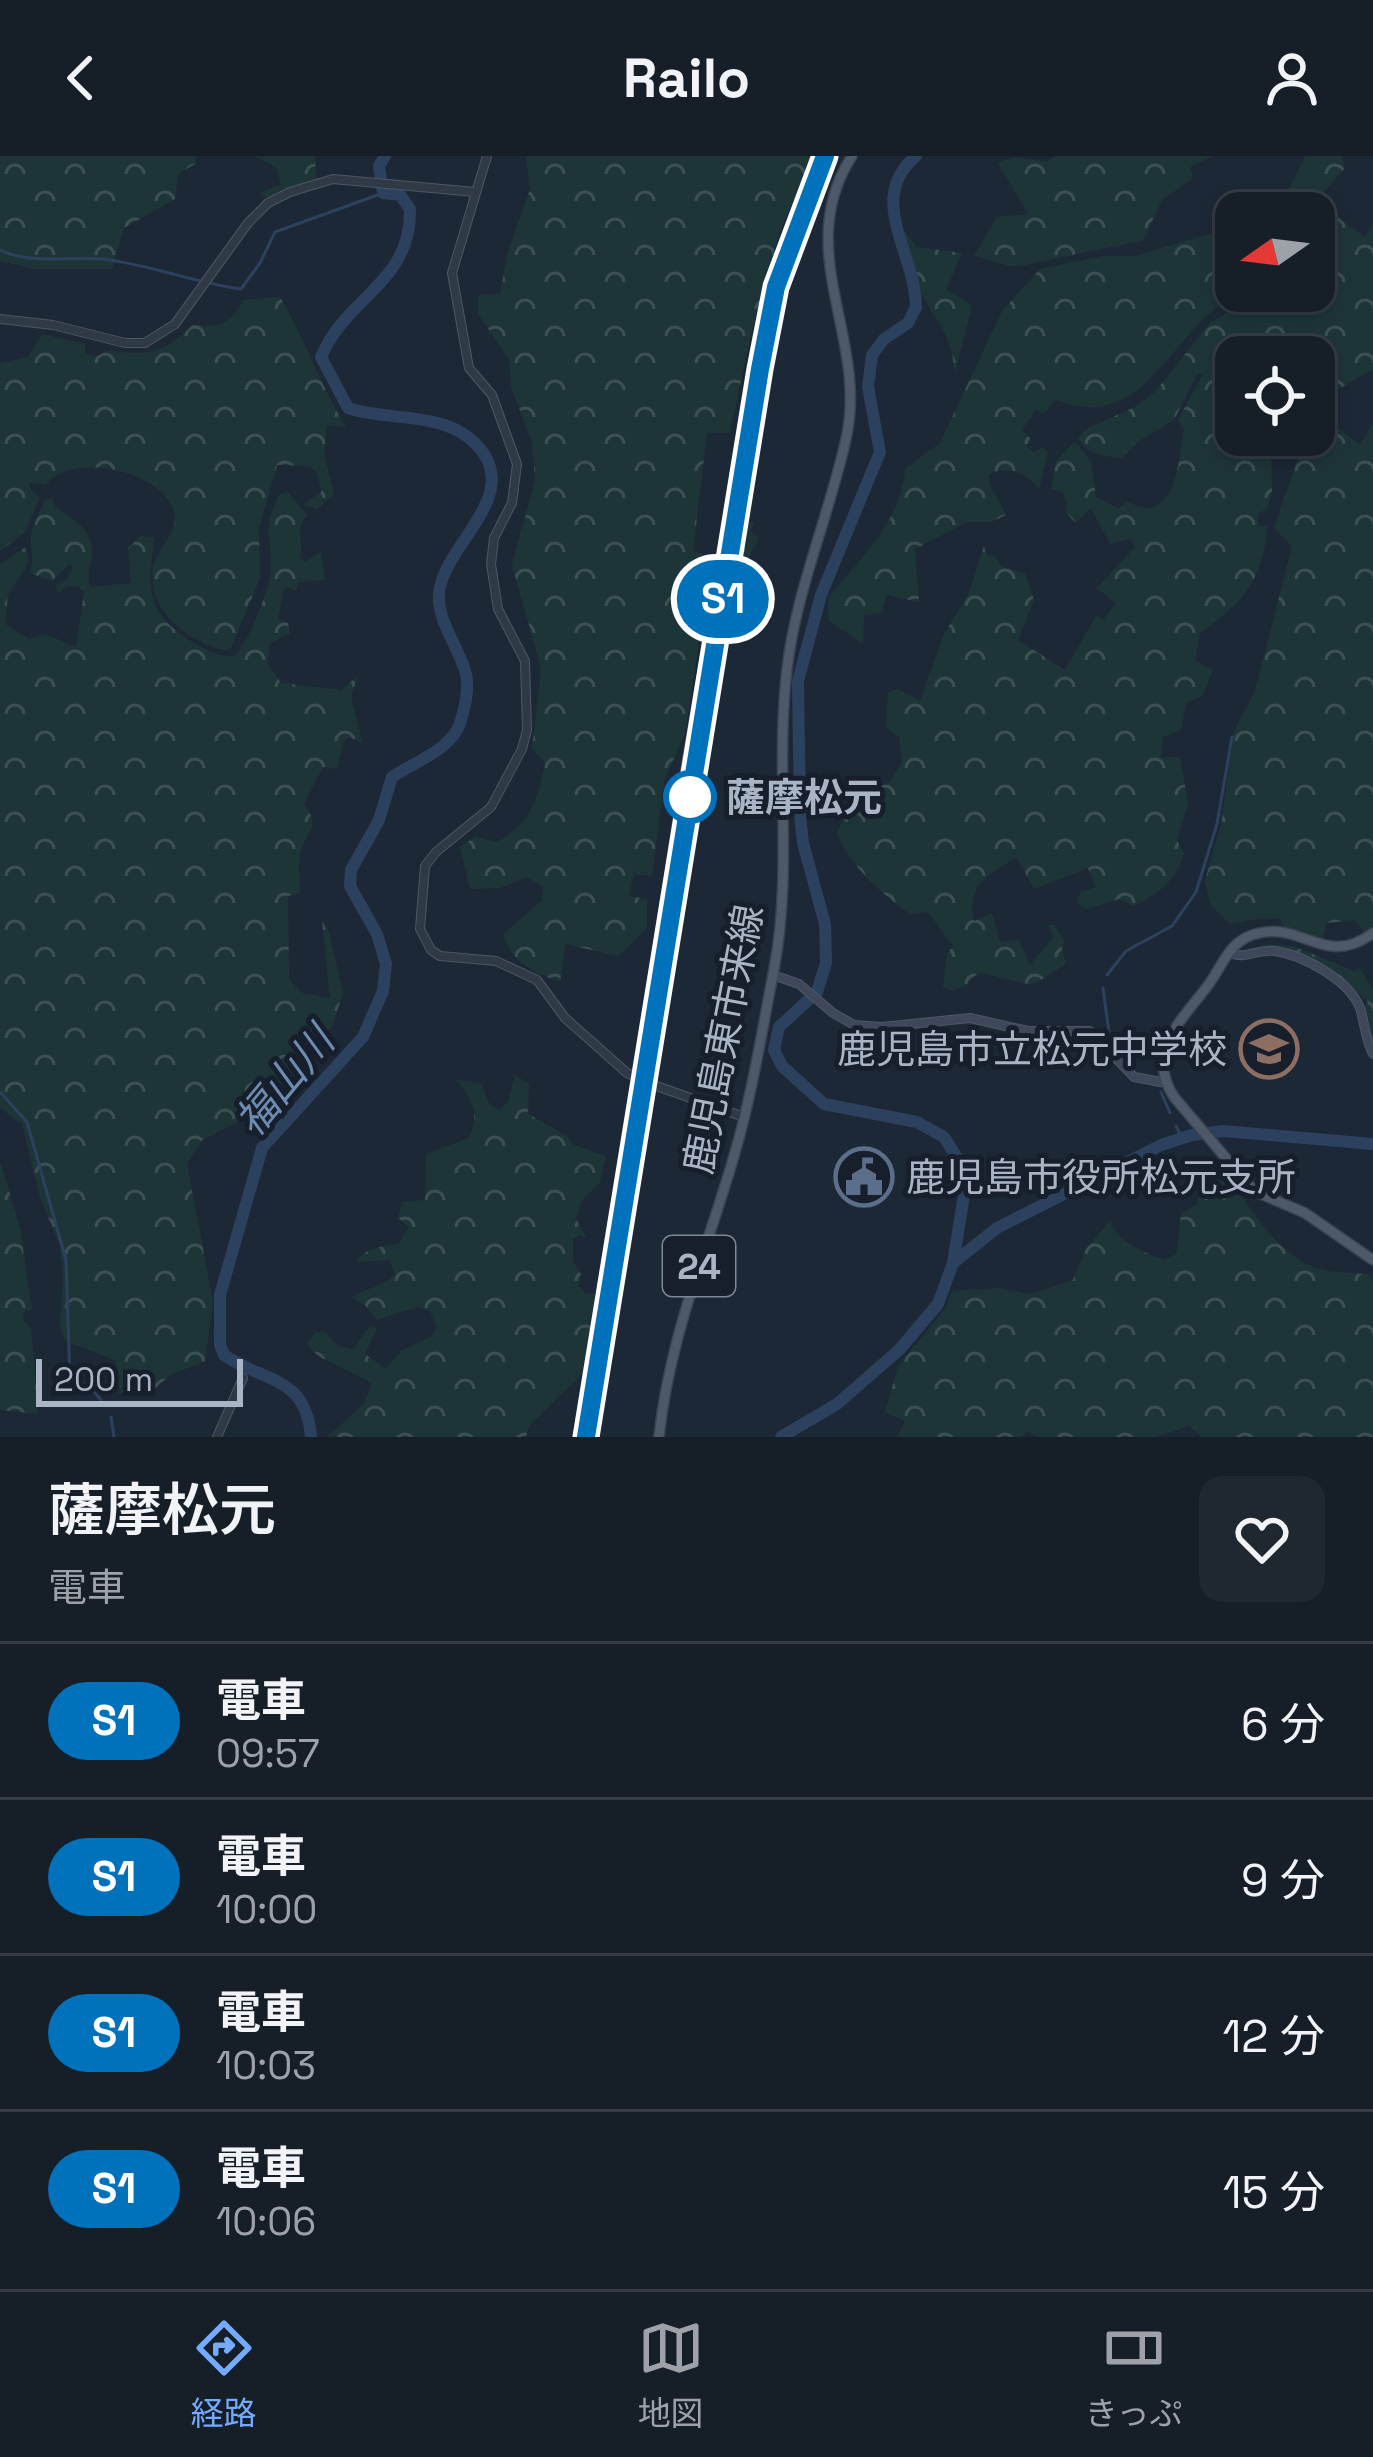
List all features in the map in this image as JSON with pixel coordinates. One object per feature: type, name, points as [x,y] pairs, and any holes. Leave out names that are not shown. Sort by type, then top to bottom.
[{"type":"main road","name":"鹿児島東市来線","points":[[659,1437],[675,1344],[744,1117],[781,928],[790,647],[850,413],[846,344],[825,245],[830,202],[852,156]]},
{"type":"main road","points":[[1373,934],[1343,948],[1271,932],[1247,937],[1228,952],[1169,1034],[1164,1056],[1166,1083],[1254,1191],[1305,1213],[1373,1260]]},
{"type":"main road","points":[[1228,952],[1238,957],[1274,950],[1342,984],[1360,1009],[1373,1054]]},
{"type":"main road","points":[[773,975],[803,986],[843,1020],[867,1027],[970,1018],[1028,1030],[1090,1030],[1134,1077],[1166,1083]]},
{"type":"street","points":[[487,156],[452,273],[465,356],[492,395],[517,464],[512,503],[494,538],[491,564],[498,609],[525,661],[527,730],[491,807],[425,866],[420,929],[431,950],[440,956],[490,959],[537,980],[565,1018],[628,1073],[744,1117]]},
{"type":"street","points":[[0,319],[53,325],[125,344],[145,343],[175,324],[248,223],[268,203],[308,184],[371,180],[475,192]]},
{"type":"street","points":[[217,1437],[243,1378]]},
{"type":"green space","points":[[0,156],[197,156],[195,164],[178,174],[175,199],[124,228],[112,269],[34,269],[0,261]]},
{"type":"green space","points":[[255,156],[315,156],[316,179],[264,198],[260,193],[281,184],[276,167]]},
{"type":"green space","points":[[526,156],[814,156],[780,231],[730,433],[707,433],[693,551],[712,557],[685,733],[664,782],[652,876],[634,874],[629,896],[647,899],[647,928],[618,956],[565,944],[560,982],[518,959],[503,934],[542,900],[543,887],[527,877],[500,888],[470,889],[460,847],[475,837],[497,842],[517,827],[535,799],[545,763],[532,749],[541,668],[512,565],[535,480],[532,442],[511,387],[509,359],[478,314],[478,295],[500,294],[508,251],[530,189]]},
{"type":"green space","points":[[1054,156],[1213,156],[1190,167],[1193,178],[1162,200],[1143,241],[1020,266],[974,256],[997,217],[1028,214],[998,163],[1015,157],[1047,162]]},
{"type":"green space","points":[[1305,156],[1341,156],[1345,168],[1324,192],[1283,192]]},
{"type":"green space","points":[[1335,215],[1365,237],[1373,225],[1373,369],[1335,392],[1335,336],[1215,336],[1215,456],[1271,456],[1272,492],[1266,509],[1258,514],[1258,526],[1268,526],[1255,576],[1239,600],[1200,633],[1195,661],[1213,670],[1202,696],[1186,703],[1181,730],[1163,737],[1161,757],[1180,757],[1188,803],[1177,840],[1184,853],[1181,863],[1165,886],[1133,906],[1119,899],[1086,909],[1076,902],[1080,893],[1096,887],[1088,868],[1034,889],[1017,858],[1007,863],[977,890],[974,921],[992,913],[1000,942],[1019,940],[1030,965],[1054,937],[1048,925],[1054,925],[1064,940],[1066,964],[1030,984],[978,973],[952,991],[943,987],[947,954],[953,946],[928,912],[910,914],[878,888],[859,869],[837,834],[856,801],[889,783],[902,762],[899,737],[886,727],[888,692],[898,689],[920,701],[944,634],[969,593],[984,546],[1002,567],[1025,573],[1034,600],[1018,640],[1065,670],[1096,616],[1103,620],[1116,604],[1097,588],[1135,547],[1131,539],[1110,544],[1091,508],[1076,523],[1066,513],[1062,492],[1051,489],[1056,461],[1075,441],[1091,462],[1096,497],[1119,509],[1127,501],[1143,507],[1165,499],[1180,457],[1184,429],[1178,420],[1203,374],[1197,374],[1174,420],[1139,441],[1122,458],[1092,451],[1078,438],[1155,392],[1209,324],[1228,312],[1335,312]]},
{"type":"green space","points":[[904,231],[917,247],[962,253],[946,290],[972,305],[955,372],[946,335],[914,276]]},
{"type":"green space","points":[[1215,232],[1215,309],[1155,374],[1122,399],[1081,407],[1055,400],[1044,414],[1036,409],[1022,430],[1031,439],[1026,446],[1034,453],[1042,447],[1048,451],[1039,489],[1017,472],[989,474],[1006,515],[991,522],[967,522],[915,549],[919,602],[886,595],[882,613],[864,615],[863,644],[828,620],[828,598],[888,522],[905,469],[940,443],[1002,311],[1040,269],[1102,256],[1135,256]]},
{"type":"green space","points":[[280,297],[346,427],[327,425],[324,454],[334,494],[317,509],[303,505],[322,491],[316,471],[309,466],[277,465],[259,529],[260,578],[231,648],[226,651],[185,632],[157,599],[153,568],[175,517],[165,495],[133,475],[93,467],[58,475],[46,485],[29,482],[40,498],[25,532],[0,551],[0,363],[28,357],[42,334],[85,344],[85,355],[156,350],[193,324],[224,322],[243,300]]},
{"type":"green space","points":[[1373,423],[1373,927],[1365,933],[1355,920],[1326,923],[1322,944],[1289,935],[1281,919],[1230,924],[1210,904],[1205,881],[1221,824],[1234,731],[1255,691],[1292,546],[1274,528],[1299,456],[1335,456],[1335,425],[1360,445]]},
{"type":"green space","points":[[288,492],[307,515],[300,530],[300,557],[305,562],[321,552],[325,580],[298,582],[296,591],[288,587],[283,591],[278,619],[288,623],[290,633],[269,644],[268,664],[281,683],[341,690],[358,676],[351,696],[362,743],[349,737],[343,742],[337,769],[323,767],[304,804],[312,828],[300,855],[300,893],[288,896],[289,979],[302,993],[330,998],[322,920],[343,993],[332,1027],[298,1050],[276,1099],[262,1116],[239,1121],[201,1141],[187,1164],[213,1302],[205,1361],[170,1375],[153,1390],[120,1393],[115,1360],[65,1341],[60,1326],[60,1246],[40,1197],[22,1124],[0,1108],[0,564],[26,547],[29,562],[8,595],[5,624],[29,639],[45,634],[76,647],[84,592],[68,586],[58,593],[55,585],[67,580],[73,568],[70,563],[52,581],[30,573],[31,536],[44,500],[53,498],[55,506],[90,539],[90,587],[131,583],[128,548],[141,536],[154,538],[151,584],[157,608],[174,629],[200,647],[234,657],[267,589],[271,515],[280,494]]},
{"type":"green space","points":[[740,503],[748,504],[745,520],[754,523],[751,531],[759,538],[740,574],[730,577]]},
{"type":"green space","points":[[1261,944],[1293,946],[1354,971],[1360,969],[1373,989],[1373,1048],[1364,1007],[1368,1002],[1345,981]]},
{"type":"green space","points":[[515,1075],[529,1084],[528,1114],[574,1145],[606,1156],[600,1182],[582,1200],[576,1218],[586,1237],[573,1239],[579,1286],[586,1294],[596,1294],[586,1370],[529,1426],[526,1437],[327,1437],[364,1404],[372,1383],[318,1356],[307,1344],[315,1333],[324,1331],[338,1346],[353,1349],[370,1326],[377,1328],[365,1354],[386,1369],[402,1350],[431,1337],[437,1328],[430,1311],[417,1307],[377,1320],[364,1304],[351,1298],[395,1275],[390,1260],[356,1262],[370,1250],[399,1243],[409,1227],[398,1218],[402,1202],[425,1200],[426,1154],[469,1138],[473,1107],[457,1080],[481,1083],[488,1102],[498,1110],[508,1103]]},
{"type":"green space","points":[[0,1161],[20,1228],[32,1310],[24,1311],[23,1319],[31,1329],[38,1414],[0,1410]]},
{"type":"green space","points":[[1224,1166],[1264,1227],[1290,1253],[1320,1269],[1368,1274],[1373,1282],[1373,1437],[1201,1437],[1190,1426],[1154,1437],[1039,1437],[1026,1431],[1022,1437],[897,1437],[905,1421],[885,1412],[898,1366],[945,1309],[952,1291],[999,1288],[1031,1294],[1073,1280],[1086,1249],[1110,1221],[1125,1241],[1139,1249],[1163,1260],[1177,1254],[1181,1214],[1197,1204],[1209,1176]]},
{"type":"waterway","name":"福山川","points":[[311,1437],[301,1402],[292,1391],[224,1355],[220,1295],[262,1148],[363,1037],[383,991],[386,964],[377,934],[350,886],[351,870],[379,820],[392,777],[442,747],[461,720],[466,674],[443,620],[440,587],[491,488],[491,471],[471,439],[439,423],[348,408],[321,357],[346,318],[389,272],[408,234],[410,209],[400,195],[383,193],[379,166],[385,156]]},
{"type":"waterway","points":[[781,1437],[837,1404],[899,1350],[938,1304],[953,1263],[965,1189],[959,1161],[944,1137],[917,1122],[824,1104],[782,1066],[774,1050],[779,1027],[817,992],[826,963],[825,924],[800,814],[798,681],[821,595],[880,452],[868,387],[872,355],[884,339],[908,323],[916,307],[894,208],[901,172],[916,156]]},
{"type":"waterway","points":[[0,250],[38,259],[120,261],[241,289],[275,232],[383,193]]},
{"type":"waterway","points":[[1107,975],[1126,951],[1172,926],[1196,892],[1217,824],[1232,737]]},
{"type":"waterway","points":[[1103,988],[1109,1033]]},
{"type":"waterway","points":[[0,1092],[27,1122],[66,1260],[70,1381],[89,1386],[101,1400]]},
{"type":"waterway","points":[[1161,1092],[1170,1113]]},
{"type":"waterway","points":[[1176,1126],[1182,1138]]},
{"type":"waterway","points":[[953,1263],[997,1228],[1161,1145],[1192,1135],[1223,1131],[1373,1144]]},
{"type":"waterway","points":[[111,1417],[114,1437]]},
{"type":"railway","points":[[581,1437],[683,777],[737,464],[777,273],[821,156]]},
{"type":"train","name":"S1","points":[[586,1437],[760,369],[776,287],[825,156]]},
{"type":"place","name":"薩摩松元","points":[[690,797]]},
{"type":"place","name":"鹿児島市立松元中学校","points":[[1269,1049]]},
{"type":"place","name":"鹿児島市役所松元支所","points":[[864,1177]]}]
